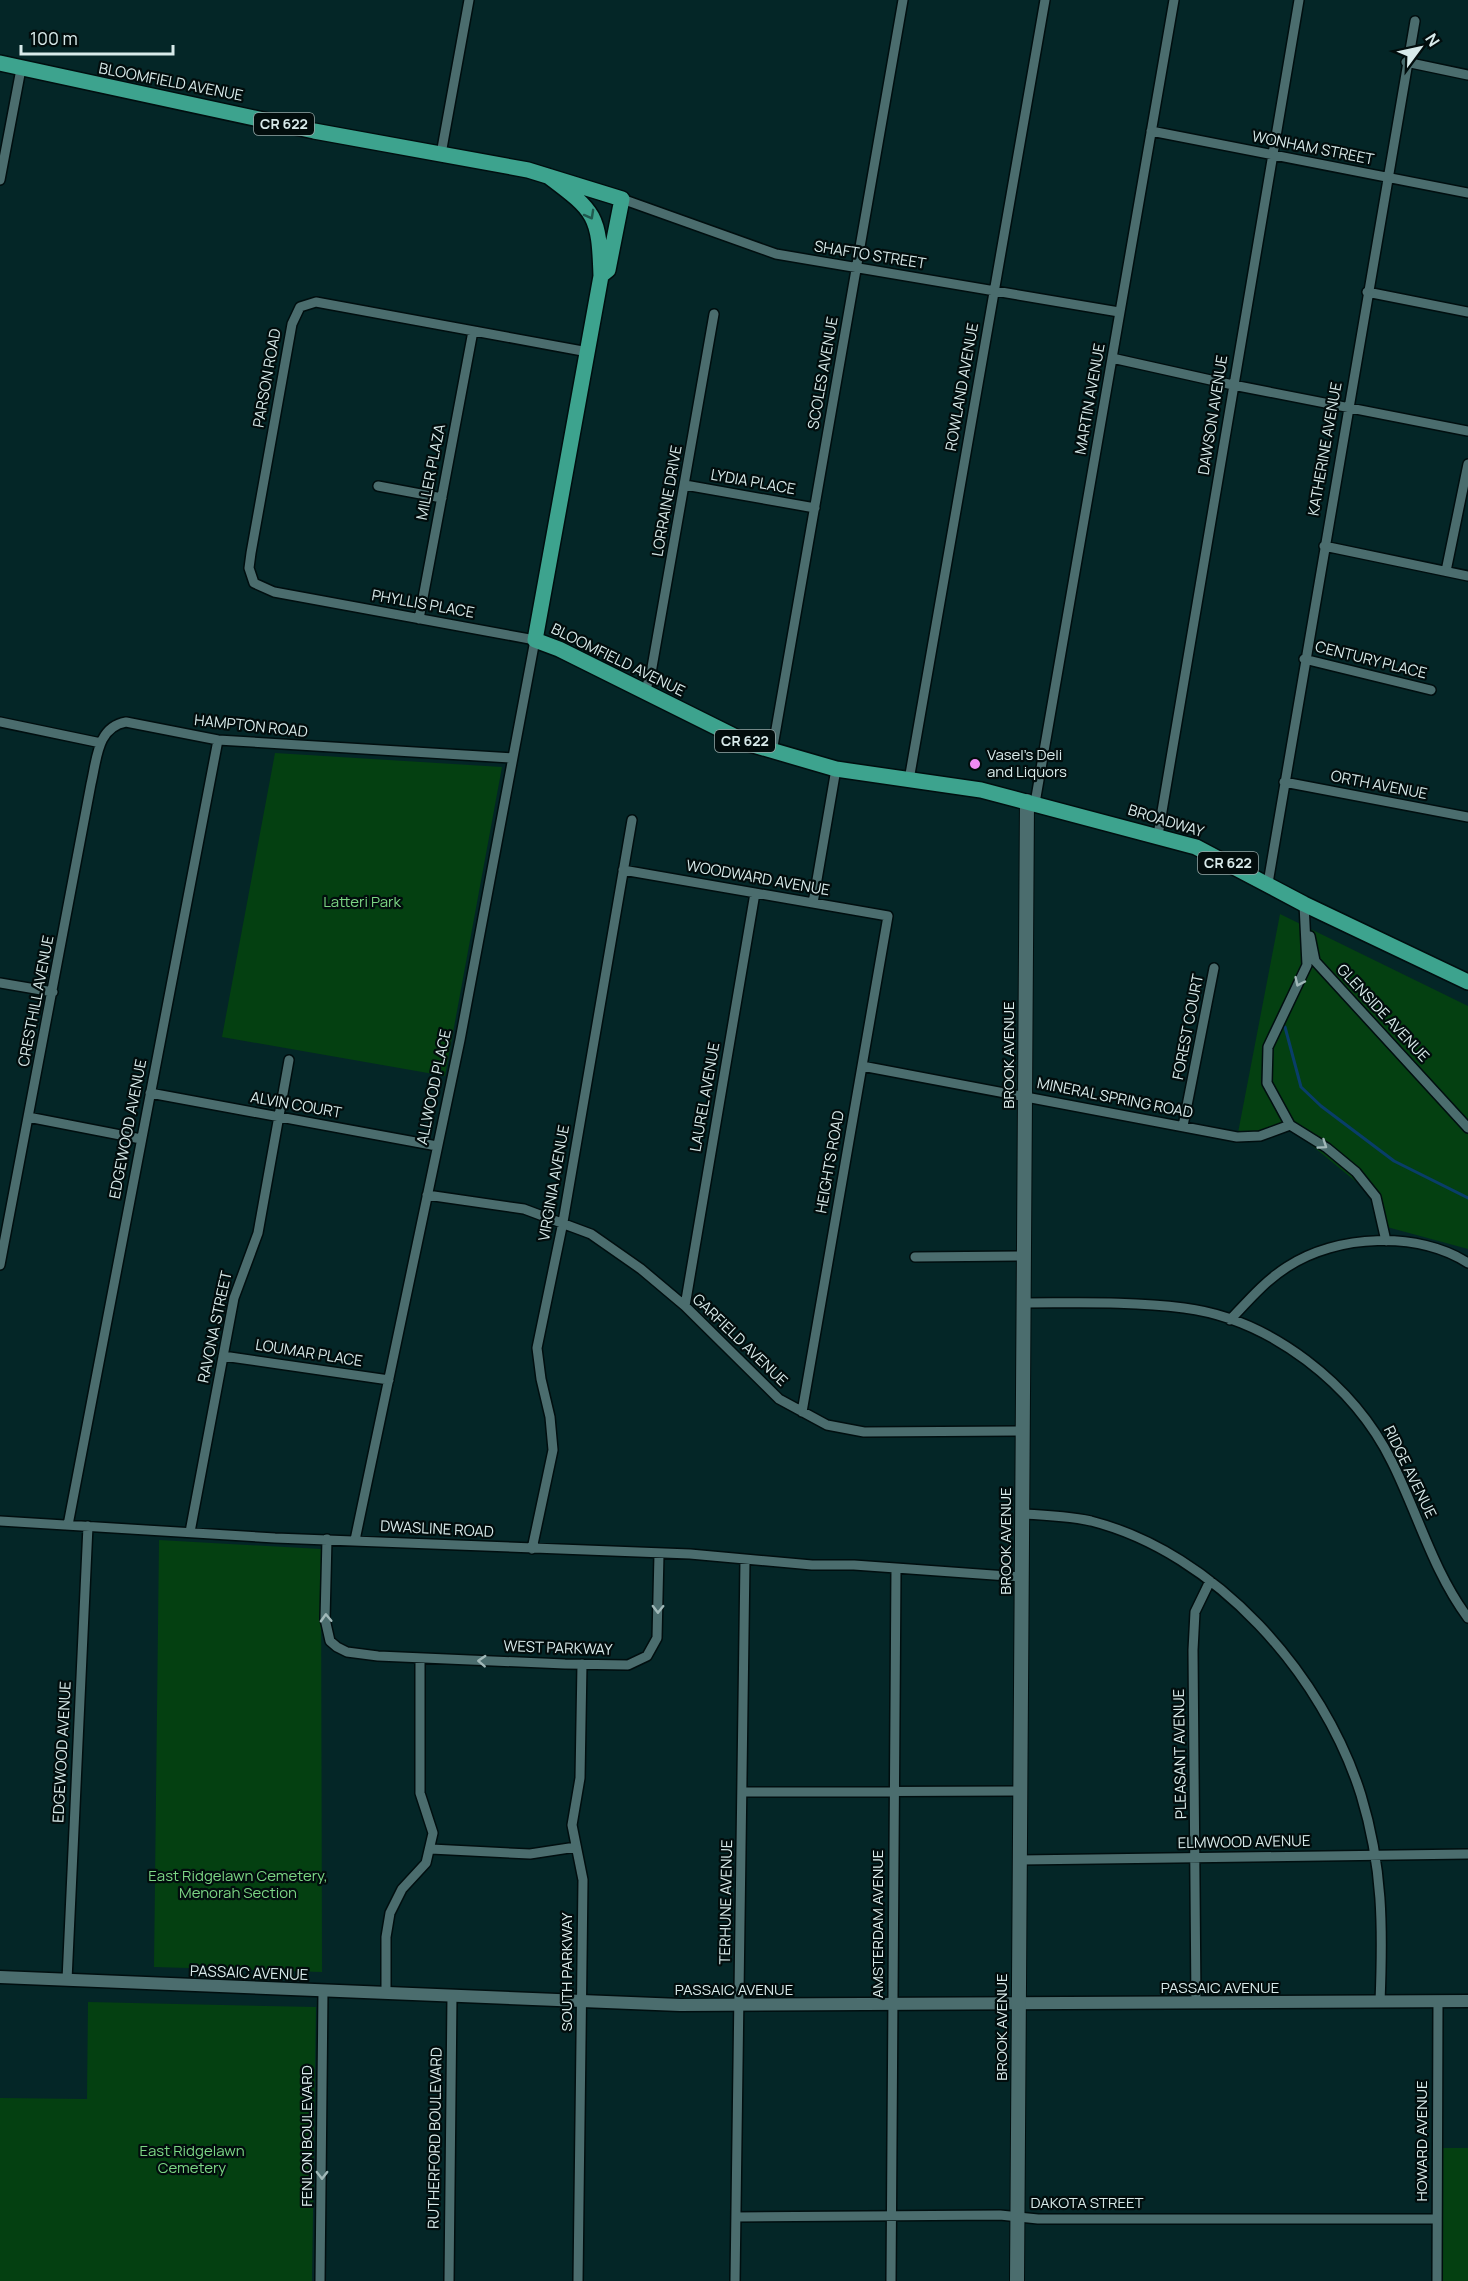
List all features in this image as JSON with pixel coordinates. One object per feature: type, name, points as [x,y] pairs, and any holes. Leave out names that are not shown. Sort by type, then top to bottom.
[{"type":"main road","name":"BLOOMFIELD AVENUE","points":[[0,63],[314,131],[528,170],[622,199],[608,270],[601,276]]},
{"type":"main road","name":"BLOOMFIELD AVENUE","points":[[548,176],[580,200],[595,221],[600,248],[601,276],[535,640],[560,649],[750,744],[772,752],[836,769],[972,789]]},
{"type":"main road","name":"BROADWAY","points":[[972,789],[1031,802],[1196,847],[1304,904],[1468,982]]},
{"type":"main road","name":"BROOK AVENUE","points":[[1017,2281],[1024,1256],[1031,802]]},
{"type":"street","points":[[441,154],[469,0]]},
{"type":"street","name":"SCOLES AVENUE","points":[[772,752],[903,0]]},
{"type":"street","name":"ROWLAND AVENUE","points":[[909,780],[1046,0]]},
{"type":"street","name":"MARTIN AVENUE","points":[[1031,802],[1112,358],[1174,0]]},
{"type":"street","name":"DAWSON AVENUE","points":[[1158,835],[1299,0]]},
{"type":"street","name":"KATHERINE AVENUE","points":[[1268,883],[1304,659],[1406,62],[1415,21]]},
{"type":"street","points":[[1406,62],[1468,75]]},
{"type":"street","points":[[0,180],[21,69]]},
{"type":"street","name":"WONHAM STREET","points":[[1151,131],[1468,193]]},
{"type":"street","name":"SHAFTO STREET","points":[[622,199],[776,254],[1119,312]]},
{"type":"street","points":[[1367,292],[1468,312]]},
{"type":"street","name":"PARSON ROAD","points":[[307,598],[264,589],[254,583],[249,567],[295,315],[300,308],[316,302],[588,352]]},
{"type":"street","name":"LORRAINE DRIVE","points":[[645,692],[685,485],[714,314]]},
{"type":"street","name":"MILLER PLAZA","points":[[419,619],[473,331]]},
{"type":"street","points":[[1112,358],[1233,385],[1468,431]]},
{"type":"street","points":[[1446,571],[1468,464]]},
{"type":"street","name":"LYDIA PLACE","points":[[685,485],[815,508]]},
{"type":"street","points":[[378,486],[442,498]]},
{"type":"street","points":[[1324,546],[1468,576]]},
{"type":"street","name":"PHYLLIS PLACE","points":[[307,598],[535,640]]},
{"type":"street","name":"ALLWOOD PLACE","points":[[355,1540],[476,961],[535,640]]},
{"type":"street","name":"CENTURY PLACE","points":[[1304,659],[1431,690]]},
{"type":"street","points":[[0,722],[101,743]]},
{"type":"street","name":"HAMPTON ROAD","points":[[101,743],[109,728],[126,722],[218,740],[512,758]]},
{"type":"street","name":"EDGEWOOD AVENUE","points":[[68,1525],[218,740]]},
{"type":"street","name":"CRESTHILL AVENUE","points":[[0,1265],[91,784],[101,743]]},
{"type":"street","points":[[813,903],[836,769]]},
{"type":"street","name":"ORTH AVENUE","points":[[1284,782],[1468,818]]},
{"type":"street","name":"VIRGINIA AVENUE","points":[[532,1549],[553,1450],[550,1417],[541,1379],[537,1348],[563,1222],[632,820]]},
{"type":"street","name":"WOODWARD AVENUE","points":[[623,870],[888,916]]},
{"type":"street","name":"LAUREL AVENUE","points":[[685,1306],[755,893]]},
{"type":"street","points":[[1304,904],[1307,965],[1268,1047],[1267,1083],[1290,1125],[1327,1148],[1356,1172],[1376,1197],[1386,1241]]},
{"type":"street","name":"GLENSIDE AVENUE","points":[[1304,904],[1315,962],[1468,1128]]},
{"type":"street","name":"HEIGHTS ROAD","points":[[802,1412],[888,916]]},
{"type":"street","name":"FOREST COURT","points":[[1183,1126],[1214,968]]},
{"type":"street","points":[[0,983],[53,992]]},
{"type":"street","name":"RAVONA STREET","points":[[190,1532],[234,1298],[258,1233],[289,1060]]},
{"type":"street","name":"MINERAL SPRING ROAD","points":[[862,1066],[1237,1137],[1260,1136],[1290,1125]]},
{"type":"street","name":"ALVIN COURT","points":[[150,1093],[437,1146]]},
{"type":"street","points":[[28,1117],[141,1139]]},
{"type":"street","name":"GARFIELD AVENUE","points":[[427,1195],[524,1209],[591,1234],[641,1269],[685,1306],[779,1399],[827,1425],[864,1432],[1023,1431]]},
{"type":"street","points":[[1230,1320],[1268,1281],[1307,1256],[1347,1244],[1386,1241],[1429,1246],[1468,1263]]},
{"type":"street","points":[[915,1257],[1024,1256]]},
{"type":"street","name":"RIDGE AVENUE","points":[[1024,1303],[1132,1303],[1186,1308],[1230,1320],[1263,1334],[1314,1367],[1372,1427],[1400,1478],[1438,1569],[1468,1618]]},
{"type":"street","name":"LOUMAR PLACE","points":[[223,1356],[389,1380]]},
{"type":"street","points":[[1023,1514],[1071,1517],[1113,1528],[1156,1546],[1210,1581],[1257,1622],[1298,1672],[1328,1722],[1360,1794],[1382,1900],[1380,2002]]},
{"type":"street","name":"DWASLINE ROAD","points":[[0,1521],[659,1554],[1023,1577]]},
{"type":"street","name":"EDGEWOOD AVENUE","points":[[67,1980],[88,1526]]},
{"type":"street","name":"WEST PARKWAY","points":[[327,1539],[326,1631],[330,1641],[337,1647],[362,1654],[420,1658],[628,1665],[638,1662],[653,1648],[657,1638],[659,1554]]},
{"type":"street","name":"TERHUNE AVENUE","points":[[735,2281],[745,1560]]},
{"type":"street","name":"AMSTERDAM AVENUE","points":[[891,2281],[896,1568]]},
{"type":"street","name":"PLEASANT AVENUE","points":[[1196,2003],[1195,1612],[1210,1581]]},
{"type":"street","points":[[386,1993],[386,1937],[390,1913],[402,1889],[426,1863],[431,1849],[431,1824],[419,1787],[420,1658]]},
{"type":"street","name":"SOUTH PARKWAY","points":[[578,2281],[583,1880],[572,1825],[580,1778],[582,1664]]},
{"type":"street","points":[[742,1792],[1020,1791]]},
{"type":"street","points":[[431,1849],[530,1854],[576,1847]]},
{"type":"street","name":"ELMWOOD AVENUE","points":[[1020,1860],[1468,1854]]},
{"type":"street","name":"PASSAIC AVENUE","points":[[0,1977],[582,2002],[740,2005],[1468,2001]]},
{"type":"street","name":"FENLON BOULEVARD","points":[[320,2281],[323,1990]]},
{"type":"street","name":"RUTHERFORD BOULEVARD","points":[[448,2281],[452,1996]]},
{"type":"street","name":"HOWARD AVENUE","points":[[1437,2281],[1438,2002]]},
{"type":"street","name":"DAKOTA STREET","points":[[736,2217],[1437,2219]]},
{"type":"green space","name":"Latteri Park","points":[[275,753],[502,767],[445,1076],[222,1037]]},
{"type":"green space","points":[[1280,914],[1468,1006],[1468,1249],[1387,1227],[1371,1194],[1287,1125],[1237,1138]]},
{"type":"green space","name":"East Ridgelawn Cemetery, Menorah Section","points":[[159,1540],[321,1549],[322,1972],[154,1967]]},
{"type":"green space","name":"East Ridgelawn Cemetery","points":[[88,2002],[316,2007],[312,2281],[0,2281],[0,2098],[87,2099]]},
{"type":"green space","points":[[1438,2148],[1468,2148],[1468,2281],[1440,2281]]},
{"type":"waterway","points":[[1285,1027],[1301,1087],[1321,1106],[1394,1161],[1468,1198]]},
{"type":"place","name":"Vasel's Deli and Liquors","points":[[975,764]]}]
